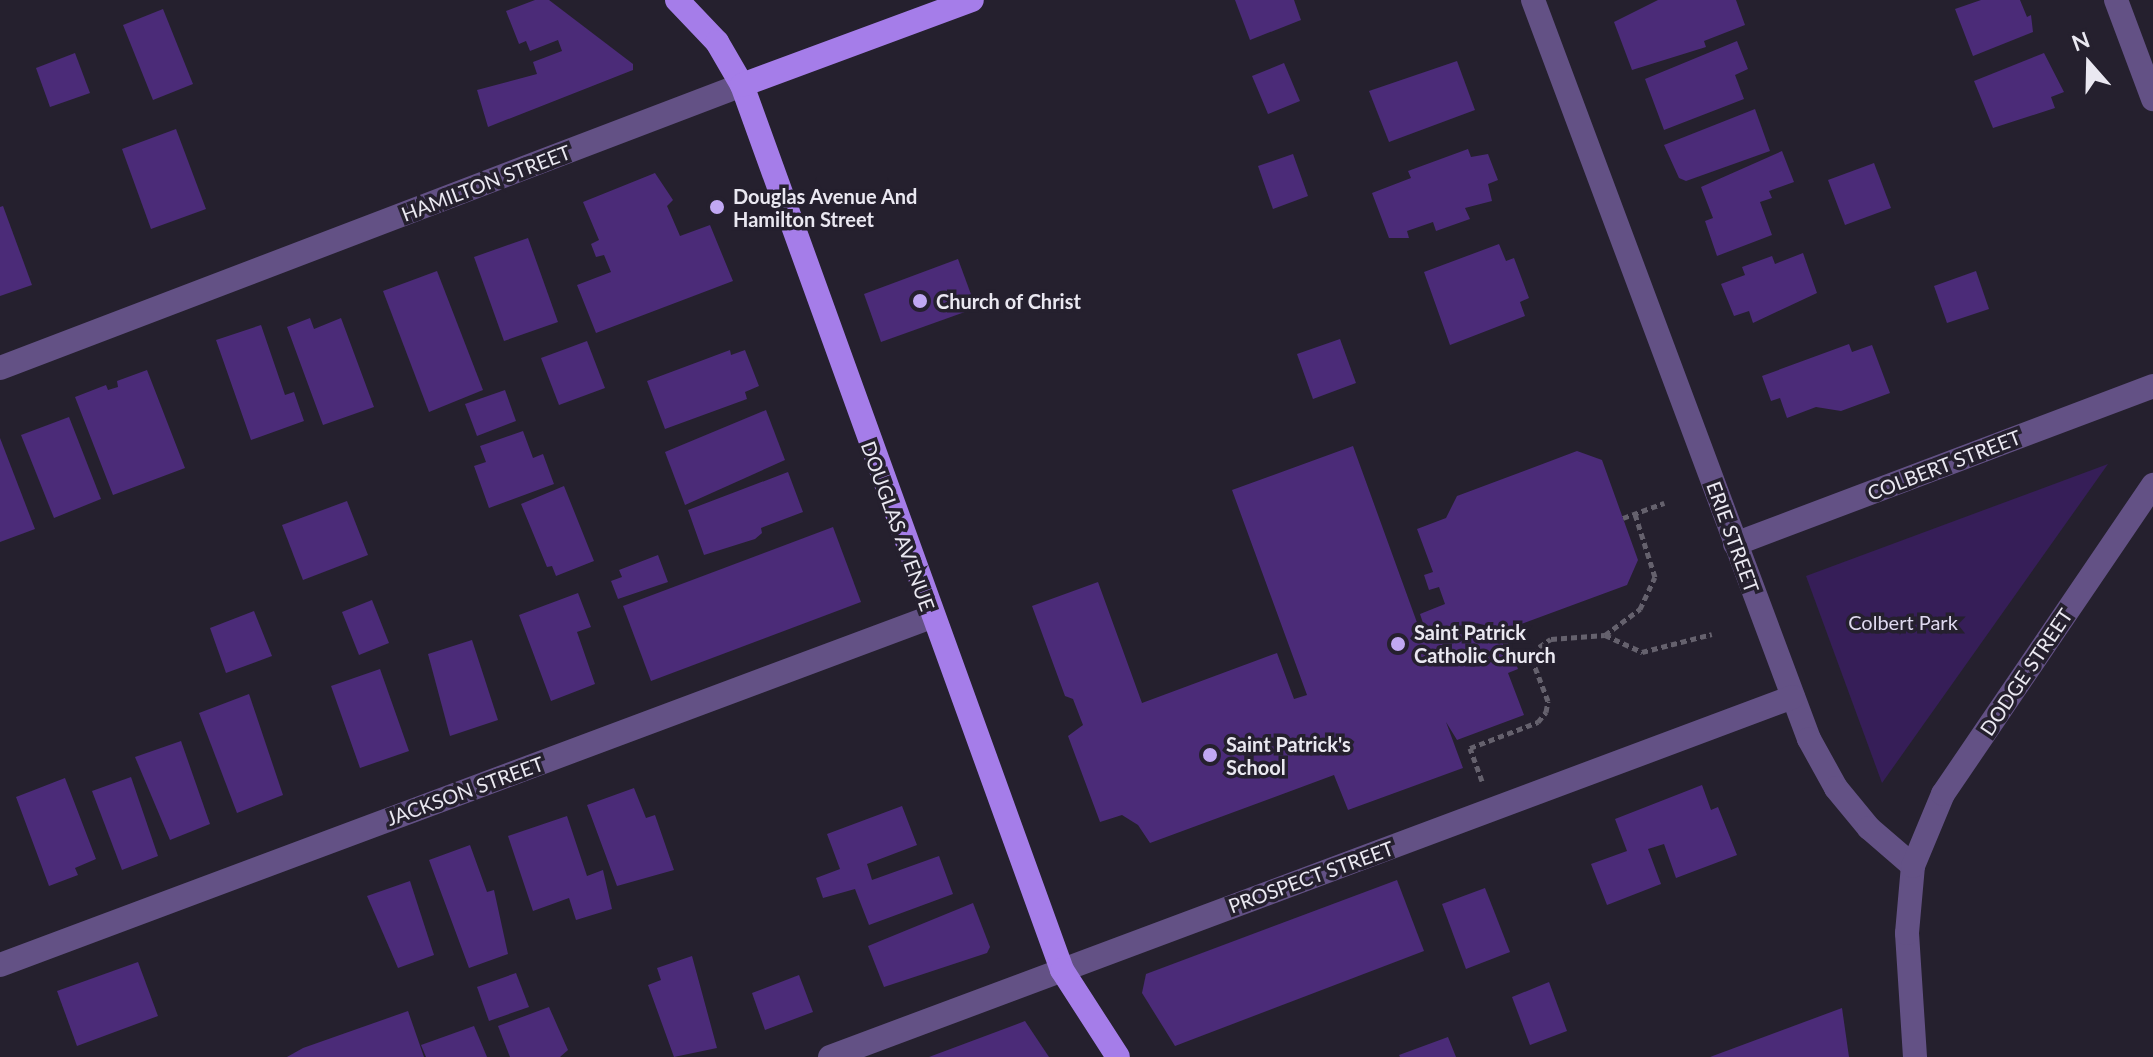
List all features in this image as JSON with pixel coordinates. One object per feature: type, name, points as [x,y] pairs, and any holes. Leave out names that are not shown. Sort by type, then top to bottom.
[{"type":"main road","name":"DOUGLAS AVENUE","points":[[677,0],[717,40],[742,85],[931,617],[1062,970],[1118,1057]]},
{"type":"main road","name":"HAMILTON STREET","points":[[742,85],[958,2]]},
{"type":"street","name":"ERIE STREET","points":[[1533,0],[1793,697],[1836,788],[1869,828],[1913,866]]},
{"type":"street","points":[[2116,0],[2153,99]]},
{"type":"street","name":"HAMILTON STREET","points":[[0,368],[742,85]]},
{"type":"street","name":"COLBERT STREET","points":[[1735,544],[2153,386]]},
{"type":"street","name":"DODGE STREET","points":[[1913,866],[1943,794],[2153,485]]},
{"type":"street","name":"JACKSON STREET","points":[[0,965],[931,617]]},
{"type":"street","name":"PROSPECT STREET","points":[[830,1057],[1793,697]]},
{"type":"street","points":[[1913,866],[1907,933],[1915,1057]]},
{"type":"path","points":[[1623,518],[1664,503]]},
{"type":"path","points":[[1605,635],[1640,609],[1655,577],[1635,514]]},
{"type":"path","points":[[1492,810],[1470,748],[1538,722],[1546,712],[1548,701],[1534,664],[1539,647],[1564,635],[1605,635],[1642,652],[1712,634]]},
{"type":"green space","name":"Colbert Park","points":[[2108,464],[1882,783],[1806,576]]},
{"type":"building","points":[[535,0],[549,0],[633,64],[633,70],[488,127],[477,90],[537,74],[533,62],[562,51],[558,40],[530,51],[526,41],[519,44],[506,11]]},
{"type":"building","points":[[1235,0],[1294,0],[1301,20],[1250,40]]},
{"type":"building","points":[[1658,0],[1736,0],[1745,25],[1704,41],[1706,47],[1632,70],[1614,22]]},
{"type":"building","points":[[1981,0],[2020,0],[2027,17],[2031,15],[2033,32],[1973,56],[1955,9]]},
{"type":"building","points":[[163,9],[193,84],[153,100],[123,25]]},
{"type":"building","points":[[1737,41],[1748,69],[1735,75],[1744,99],[1664,130],[1645,79]]},
{"type":"building","points":[[75,53],[90,93],[50,107],[36,68]]},
{"type":"building","points":[[2044,53],[2064,92],[2051,97],[2055,108],[1993,128],[1974,81]]},
{"type":"building","points":[[1457,61],[1475,110],[1389,142],[1369,91]]},
{"type":"building","points":[[1284,63],[1300,101],[1268,114],[1252,76]]},
{"type":"building","points":[[1755,109],[1770,151],[1686,181],[1679,178],[1664,145]]},
{"type":"building","points":[[176,129],[206,209],[151,229],[122,149]]},
{"type":"building","points":[[1468,149],[1471,157],[1488,154],[1498,180],[1488,184],[1492,201],[1465,208],[1470,219],[1436,231],[1433,222],[1407,231],[1409,238],[1389,238],[1372,193],[1411,178],[1408,171]]},
{"type":"building","points":[[1782,151],[1794,182],[1769,191],[1772,198],[1760,202],[1772,235],[1717,256],[1705,221],[1713,218],[1701,187]]},
{"type":"building","points":[[1293,154],[1308,196],[1273,209],[1258,166]]},
{"type":"building","points":[[1874,163],[1891,208],[1845,225],[1828,180]]},
{"type":"building","points":[[655,173],[673,200],[667,206],[680,236],[710,225],[733,281],[596,333],[577,285],[611,272],[604,255],[596,257],[591,244],[599,240],[583,202]]},
{"type":"building","points":[[3,206],[32,285],[0,296],[0,207]]},
{"type":"building","points":[[528,238],[558,322],[504,341],[474,257]]},
{"type":"building","points":[[1499,244],[1506,261],[1514,258],[1529,298],[1520,302],[1525,316],[1450,345],[1424,272]]},
{"type":"building","points":[[1803,253],[1817,293],[1753,323],[1749,311],[1734,316],[1721,284],[1745,275],[1742,267],[1772,256],[1775,264]]},
{"type":"building","name":"Church of Christ","points":[[958,259],[976,308],[881,342],[864,294]]},
{"type":"building","points":[[437,271],[483,390],[429,412],[383,291]]},
{"type":"building","points":[[1976,271],[1989,309],[1947,323],[1934,286]]},
{"type":"building","points":[[310,318],[314,329],[341,318],[374,407],[323,425],[287,327]]},
{"type":"building","points":[[261,325],[285,395],[294,392],[304,421],[251,440],[216,340]]},
{"type":"building","points":[[1340,339],[1356,383],[1313,399],[1297,354]]},
{"type":"building","points":[[587,341],[605,388],[559,405],[541,358]]},
{"type":"building","points":[[1849,344],[1852,352],[1872,345],[1890,393],[1841,411],[1816,407],[1787,418],[1780,398],[1771,401],[1762,376]]},
{"type":"building","points":[[730,350],[731,355],[745,350],[759,386],[745,392],[747,399],[665,429],[647,381]]},
{"type":"building","points":[[147,370],[185,468],[113,495],[75,397],[106,385],[108,390],[118,387],[117,381]]},
{"type":"building","points":[[505,390],[516,421],[477,436],[465,404]]},
{"type":"building","points":[[766,410],[785,460],[685,505],[665,452]]},
{"type":"building","points":[[69,417],[101,499],[54,518],[21,435]]},
{"type":"building","points":[[523,431],[533,458],[543,454],[554,484],[489,508],[474,466],[486,462],[480,446]]},
{"type":"building","points":[[0,438],[35,529],[0,542]]},
{"type":"building","name":"Saint Patrick Catholic Church","points":[[1353,446],[1419,628],[1424,626],[1420,614],[1445,604],[1439,587],[1429,590],[1424,575],[1433,572],[1417,529],[1446,518],[1457,496],[1577,451],[1602,460],[1638,560],[1627,585],[1505,630],[1476,623],[1483,641],[1504,633],[1518,669],[1508,673],[1524,715],[1457,740],[1446,722],[1463,768],[1348,810],[1334,775],[1150,843],[1138,825],[1122,815],[1100,822],[1068,736],[1083,725],[1073,699],[1065,696],[1032,606],[1098,582],[1142,703],[1277,653],[1294,699],[1307,695],[1232,490]]},
{"type":"building","points":[[788,472],[803,512],[761,528],[762,533],[755,539],[704,555],[688,510]]},
{"type":"building","points":[[564,486],[594,561],[556,576],[552,566],[547,567],[521,504]]},
{"type":"building","points":[[347,501],[368,555],[303,580],[282,525]]},
{"type":"building","points":[[833,527],[861,602],[651,681],[623,606]]},
{"type":"building","points":[[658,555],[668,582],[618,599],[611,581],[622,577],[619,570]]},
{"type":"building","points":[[578,593],[591,627],[577,632],[595,684],[551,701],[519,615]]},
{"type":"building","points":[[372,600],[389,643],[359,655],[342,612]]},
{"type":"building","points":[[254,611],[272,656],[226,673],[210,628]]},
{"type":"building","points":[[472,640],[498,720],[450,736],[428,654]]},
{"type":"building","points":[[380,669],[409,751],[360,768],[331,686]]},
{"type":"building","points":[[249,694],[283,795],[237,813],[199,713]]},
{"type":"building","points":[[181,741],[210,824],[170,840],[135,757]]},
{"type":"building","points":[[131,777],[158,856],[122,870],[92,791]]},
{"type":"building","points":[[65,778],[96,859],[75,868],[78,875],[49,886],[16,797]]},
{"type":"building","points":[[1702,785],[1711,810],[1718,807],[1737,855],[1676,878],[1664,844],[1648,849],[1661,884],[1607,905],[1591,864],[1627,851],[1615,819]]},
{"type":"building","points":[[634,788],[646,818],[655,815],[674,870],[617,886],[587,805]]},
{"type":"building","points":[[902,806],[917,845],[867,864],[872,880],[939,856],[953,894],[869,925],[855,889],[823,898],[816,878],[840,869],[827,834]]},
{"type":"building","points":[[567,816],[587,876],[603,870],[612,909],[576,920],[569,898],[533,911],[508,836]]},
{"type":"building","points":[[470,845],[487,892],[494,890],[508,954],[469,968],[429,860]]},
{"type":"building","points":[[1397,880],[1424,951],[1175,1046],[1142,993],[1146,974]]},
{"type":"building","points":[[410,881],[434,955],[398,968],[367,896]]},
{"type":"building","points":[[1485,888],[1510,952],[1466,969],[1442,904]]},
{"type":"building","points":[[973,903],[990,947],[987,953],[884,987],[868,946]]},
{"type":"building","points":[[692,956],[717,1048],[674,1057],[648,985],[661,980],[657,968]]},
{"type":"building","points":[[138,962],[158,1016],[77,1046],[57,991]]},
{"type":"building","points":[[516,973],[529,1007],[489,1021],[477,987]]},
{"type":"building","points":[[799,975],[813,1012],[765,1030],[752,993]]},
{"type":"building","points":[[1549,982],[1567,1031],[1530,1045],[1512,997]]},
{"type":"building","points":[[549,1007],[568,1050],[560,1057],[510,1057],[498,1026]]},
{"type":"building","points":[[1842,1008],[1849,1057],[1710,1057]]},
{"type":"building","points":[[408,1011],[424,1057],[287,1057],[303,1048]]},
{"type":"building","points":[[1025,1021],[1049,1057],[929,1057]]},
{"type":"building","points":[[474,1026],[487,1057],[426,1057],[421,1045]]},
{"type":"building","points":[[1448,1037],[1456,1057],[1399,1055]]},
{"type":"place","name":"Douglas Avenue And Hamilton Street","points":[[717,207]]},
{"type":"place","name":"Church of Christ","points":[[920,301]]},
{"type":"place","name":"Saint Patrick Catholic Church","points":[[1398,644]]},
{"type":"place","name":"Saint Patrick's School","points":[[1210,755]]}]
